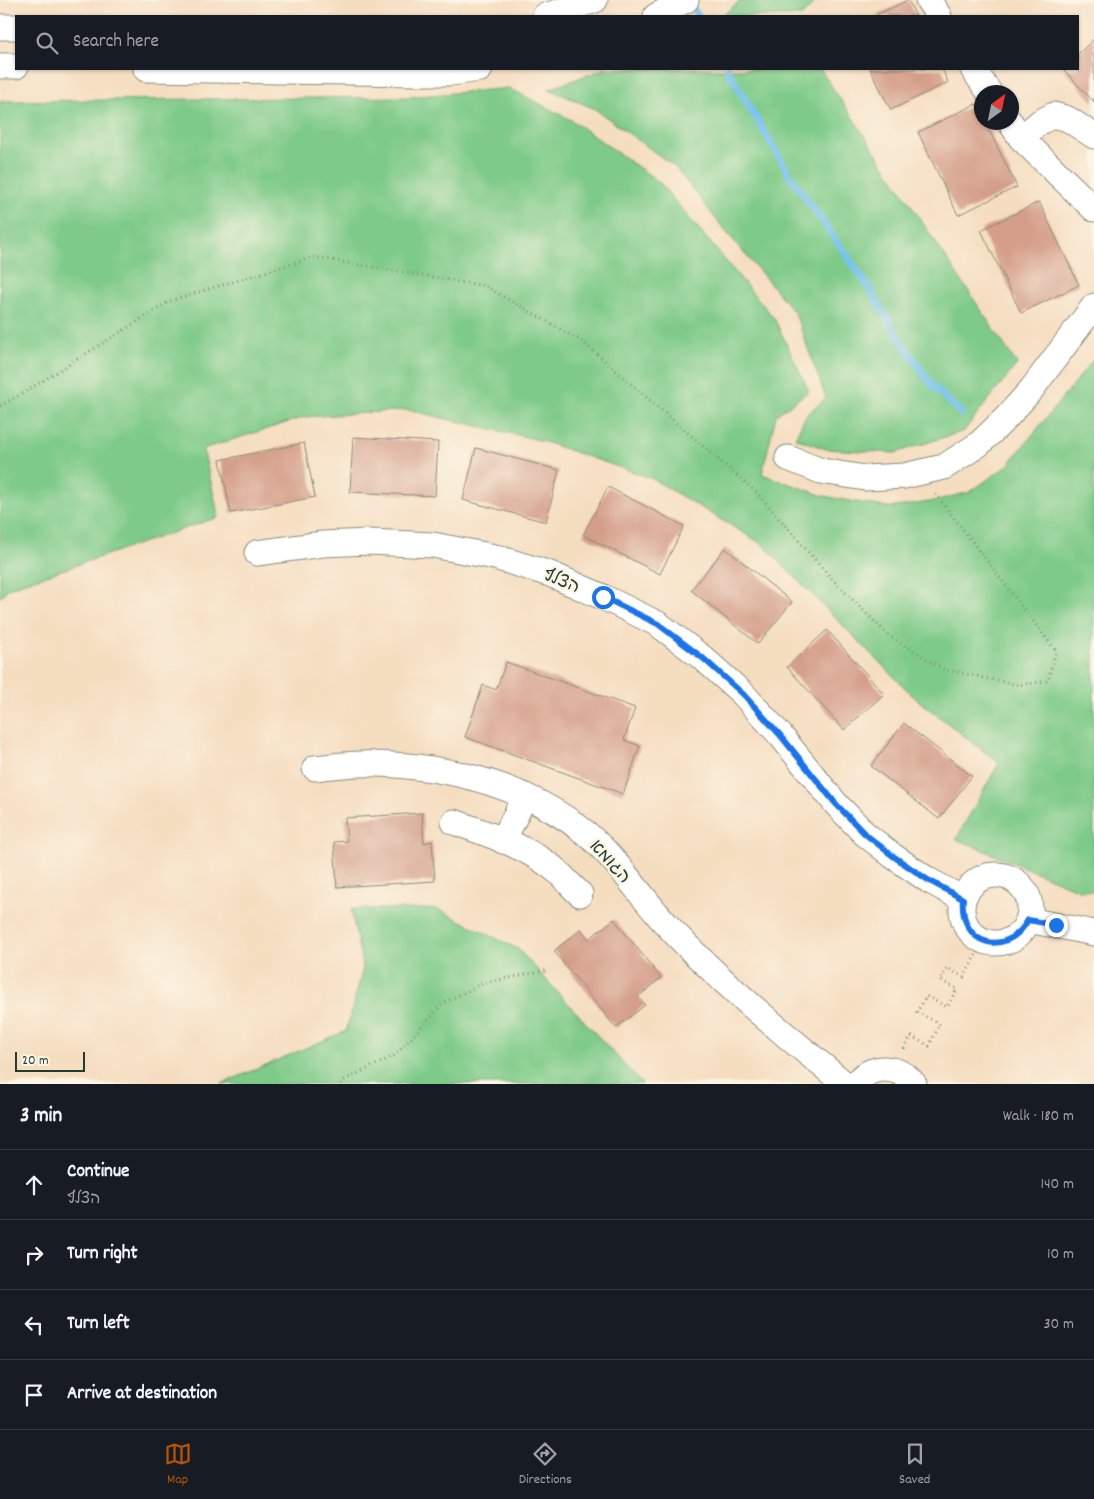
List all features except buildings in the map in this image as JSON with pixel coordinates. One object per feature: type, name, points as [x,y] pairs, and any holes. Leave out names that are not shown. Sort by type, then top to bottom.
[{"type":"street","points":[[548,15],[595,0]]},
{"type":"street","points":[[658,15],[686,0]]},
{"type":"street","points":[[928,0],[938,15]]},
{"type":"street","points":[[0,26],[15,27]]},
{"type":"street","points":[[0,66],[15,66]]},
{"type":"street","points":[[210,70],[400,73],[451,73],[473,70]]},
{"type":"street","points":[[975,70],[984,85]]},
{"type":"street","points":[[1019,129],[1054,115],[1068,119],[1094,136]]},
{"type":"street","points":[[1016,130],[1094,209]]},
{"type":"street","points":[[788,458],[821,471],[865,478],[904,476],[944,466],[979,444],[1006,418],[1031,390],[1094,306]]},
{"type":"street","name":"הצלף","points":[[257,553],[323,544],[369,542],[433,545],[504,560],[550,574],[603,597],[658,624],[704,659],[743,694],[781,736],[836,804],[865,834],[907,866],[963,899]]},
{"type":"street","name":"הגומא","points":[[314,768],[374,764],[421,767],[473,777],[515,791],[556,812],[588,835],[621,870],[666,925],[709,968],[845,1084]]},
{"type":"street","points":[[504,841],[525,796]]},
{"type":"street","points":[[454,822],[504,841],[544,862],[580,894]]},
{"type":"street","points":[[993,875],[1004,876],[1015,880],[1022,886],[1028,896],[1030,908],[1028,920],[1023,930],[1011,939],[1000,942],[984,940],[971,932],[965,922],[962,911],[963,899],[972,885],[981,878],[993,875]]},
{"type":"street","points":[[1028,920],[1094,933]]},
{"type":"street","points":[[856,1084],[869,1072],[880,1068],[893,1069],[904,1073],[914,1084]]},
{"type":"path","points":[[0,406],[170,301],[314,257],[485,286],[583,342],[750,487],[832,580],[888,635],[943,669],[1018,685],[1048,681],[1056,651],[919,472]]},
{"type":"path","points":[[893,1069],[910,1036],[929,1046],[940,1024],[917,1012],[926,996],[947,1007],[957,989],[940,980],[947,968],[964,977],[984,940]]},
{"type":"path","points":[[341,1084],[344,1080],[396,1055],[442,1004],[483,983],[549,970]]},
{"type":"green space","points":[[741,0],[817,0],[803,15],[723,15]]},
{"type":"green space","points":[[601,70],[821,70],[1017,364],[964,431],[895,453],[826,449],[795,438],[806,415],[826,398],[795,313],[728,234],[675,167],[595,109],[549,89]]},
{"type":"green space","points":[[509,88],[571,120],[658,181],[774,318],[809,391],[776,415],[762,474],[824,496],[889,508],[929,502],[970,492],[1008,465],[1094,359],[1094,891],[1079,890],[956,839],[999,763],[915,698],[762,544],[651,478],[539,440],[408,410],[305,417],[203,449],[219,517],[8,588],[0,598],[0,101],[409,97]]},
{"type":"green space","points":[[351,909],[437,909],[518,949],[642,1084],[221,1084],[346,1031],[363,969]]},
{"type":"waterway","points":[[690,3],[697,15]]},
{"type":"waterway","points":[[728,70],[789,174],[864,280],[901,341],[931,384],[962,414]]},
{"type":"route","points":[[603,597],[658,624],[704,659],[743,694],[781,736],[836,804],[865,834],[928,880],[963,899],[962,911],[965,922],[971,932],[977,937],[988,942],[1000,942],[1011,939],[1023,930],[1028,920],[1056,925]]}]
